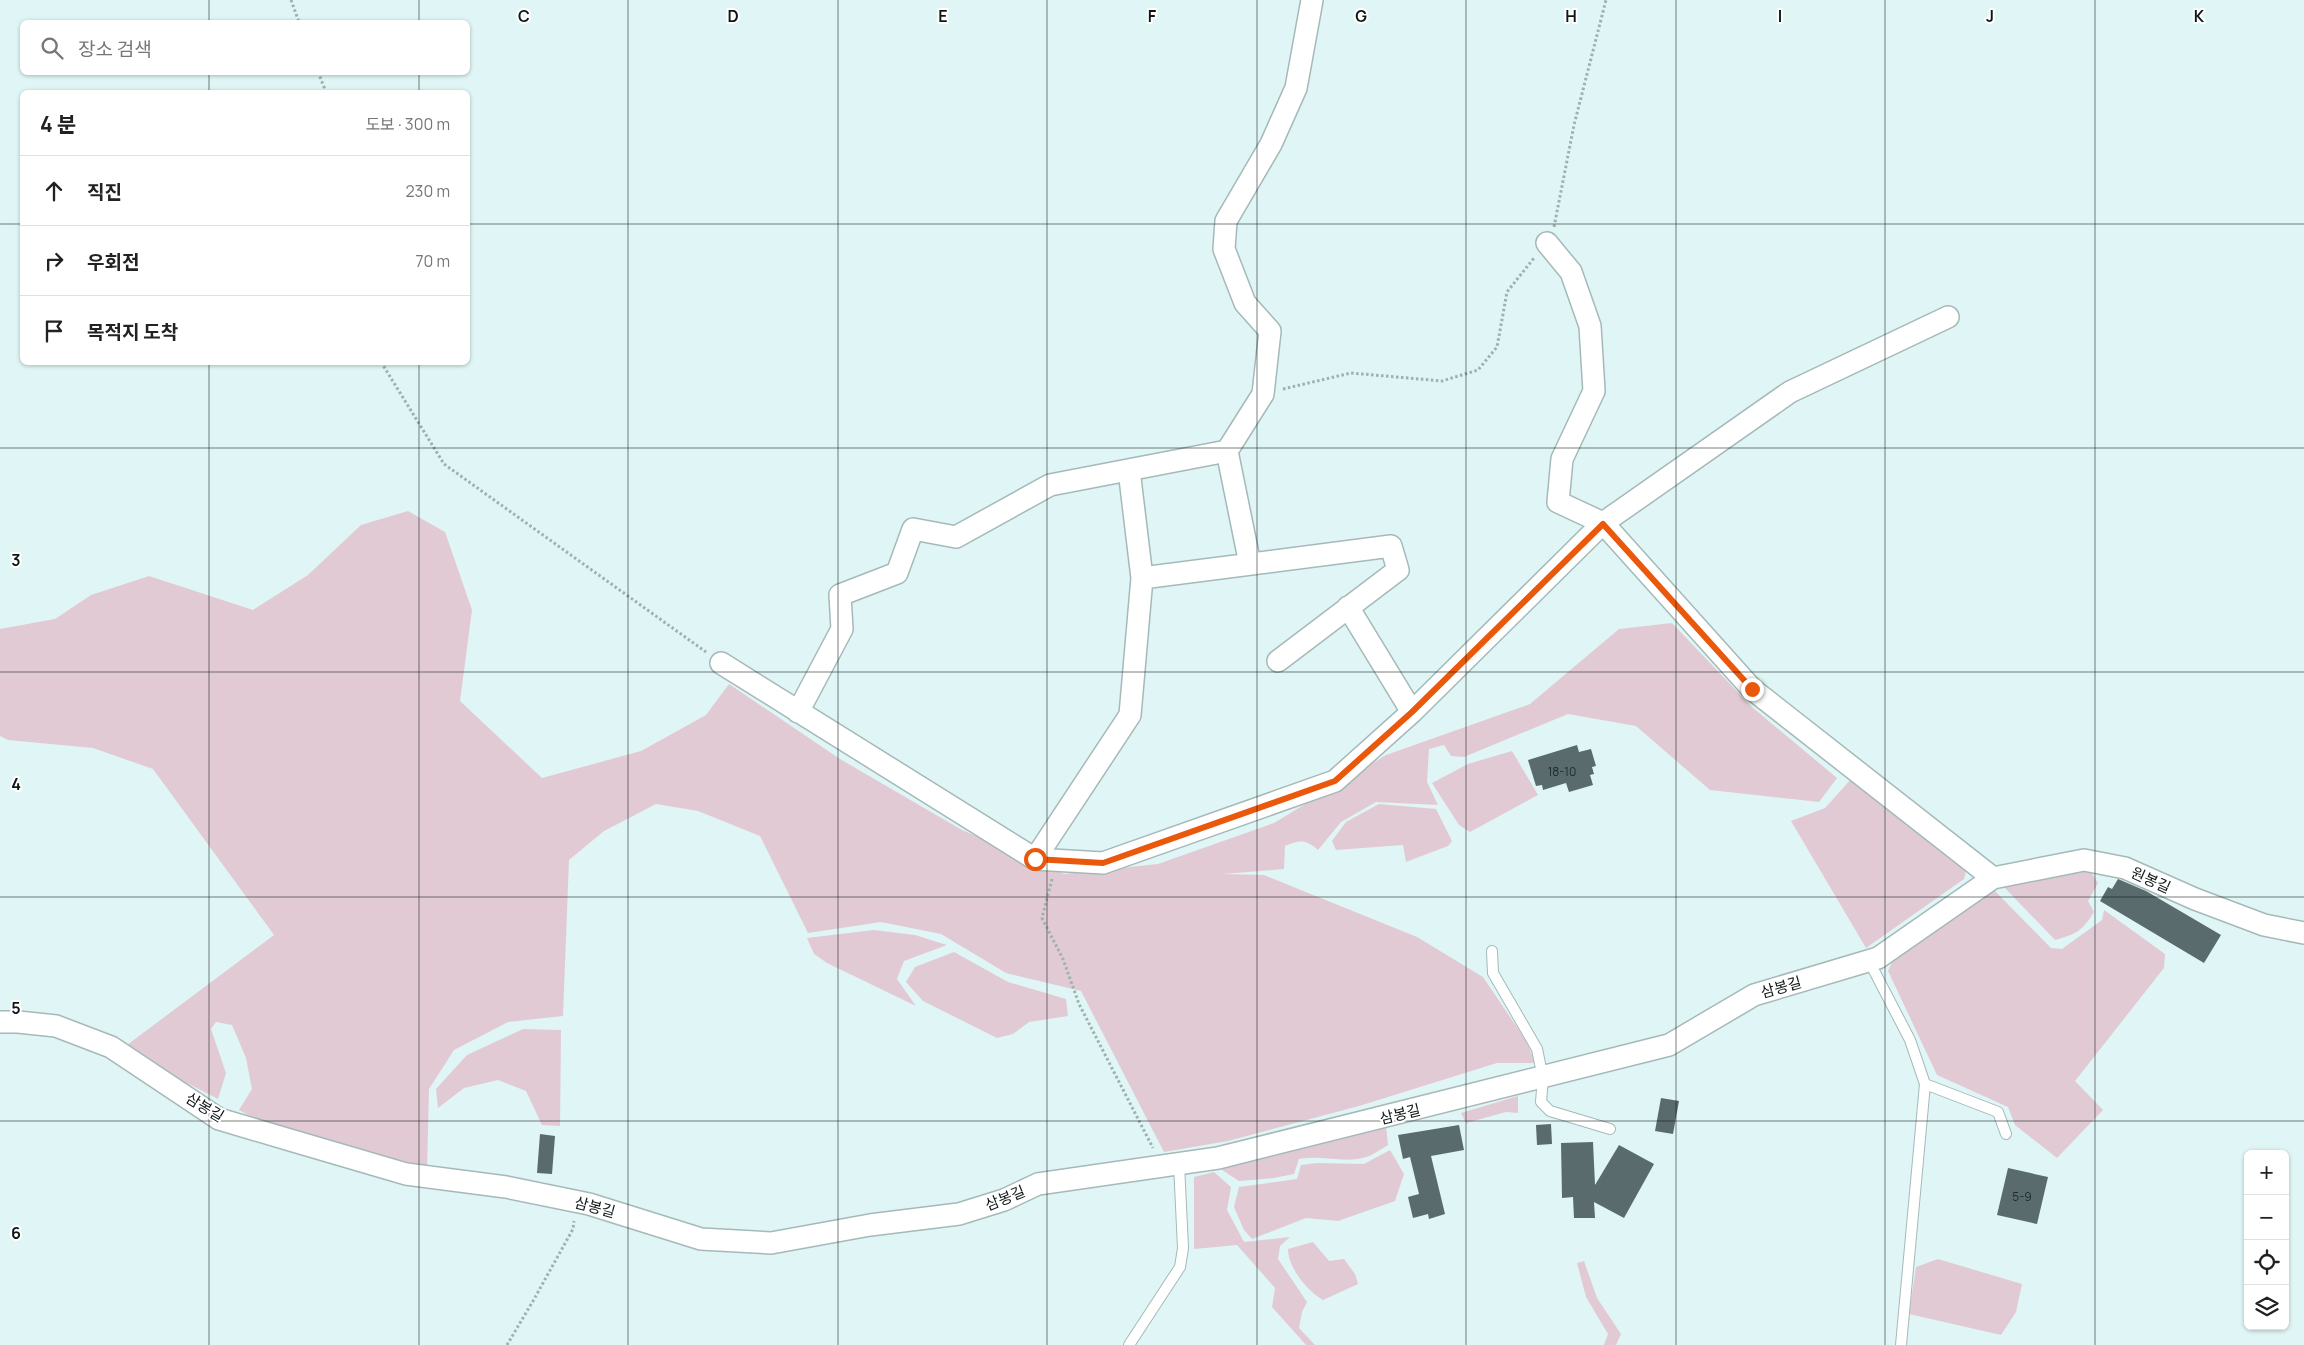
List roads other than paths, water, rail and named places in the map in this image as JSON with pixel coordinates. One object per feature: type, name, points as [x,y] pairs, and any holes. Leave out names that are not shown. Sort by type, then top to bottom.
[{"type":"street","points":[[1250,564],[1227,451],[1263,394],[1270,331],[1245,303],[1224,249],[1226,221],[1271,144],[1296,88],[1312,0]]},
{"type":"street","points":[[1547,243],[1571,272],[1590,326],[1594,391],[1562,459],[1558,502],[1603,524],[1752,689],[1994,878]]},
{"type":"street","points":[[721,663],[1035,859],[1103,863],[1335,781],[1412,712],[1603,524],[1790,392],[1948,317]]},
{"type":"street","points":[[798,712],[842,629],[840,595],[898,573],[913,529],[956,537],[1050,485],[1227,451]]},
{"type":"street","points":[[1035,859],[1130,715],[1142,578],[1129,470]]},
{"type":"street","points":[[1142,578],[1391,546],[1398,570],[1278,661]]},
{"type":"street","points":[[1348,607],[1412,712]]},
{"type":"street","name":"원봉길","points":[[1994,878],[2084,860],[2125,868],[2195,899],[2264,925],[2304,933]]},
{"type":"street","name":"삼봉길","points":[[0,1022],[56,1026],[111,1047],[219,1119],[406,1174],[506,1187],[579,1202],[701,1239],[771,1243],[870,1224],[959,1214],[1004,1200],[1038,1184],[1218,1158],[1669,1045],[1754,995],[1878,958],[1994,878]]},
{"type":"lane","points":[[1492,951],[1493,973],[1536,1049],[1543,1078],[1541,1102],[1550,1112],[1610,1129]]},
{"type":"lane","points":[[1868,961],[1910,1040],[1925,1084],[1901,1345]]},
{"type":"lane","points":[[1925,1084],[1998,1112],[2006,1134]]},
{"type":"lane","points":[[1129,1345],[1180,1267],[1183,1248],[1171,1165]]}]
